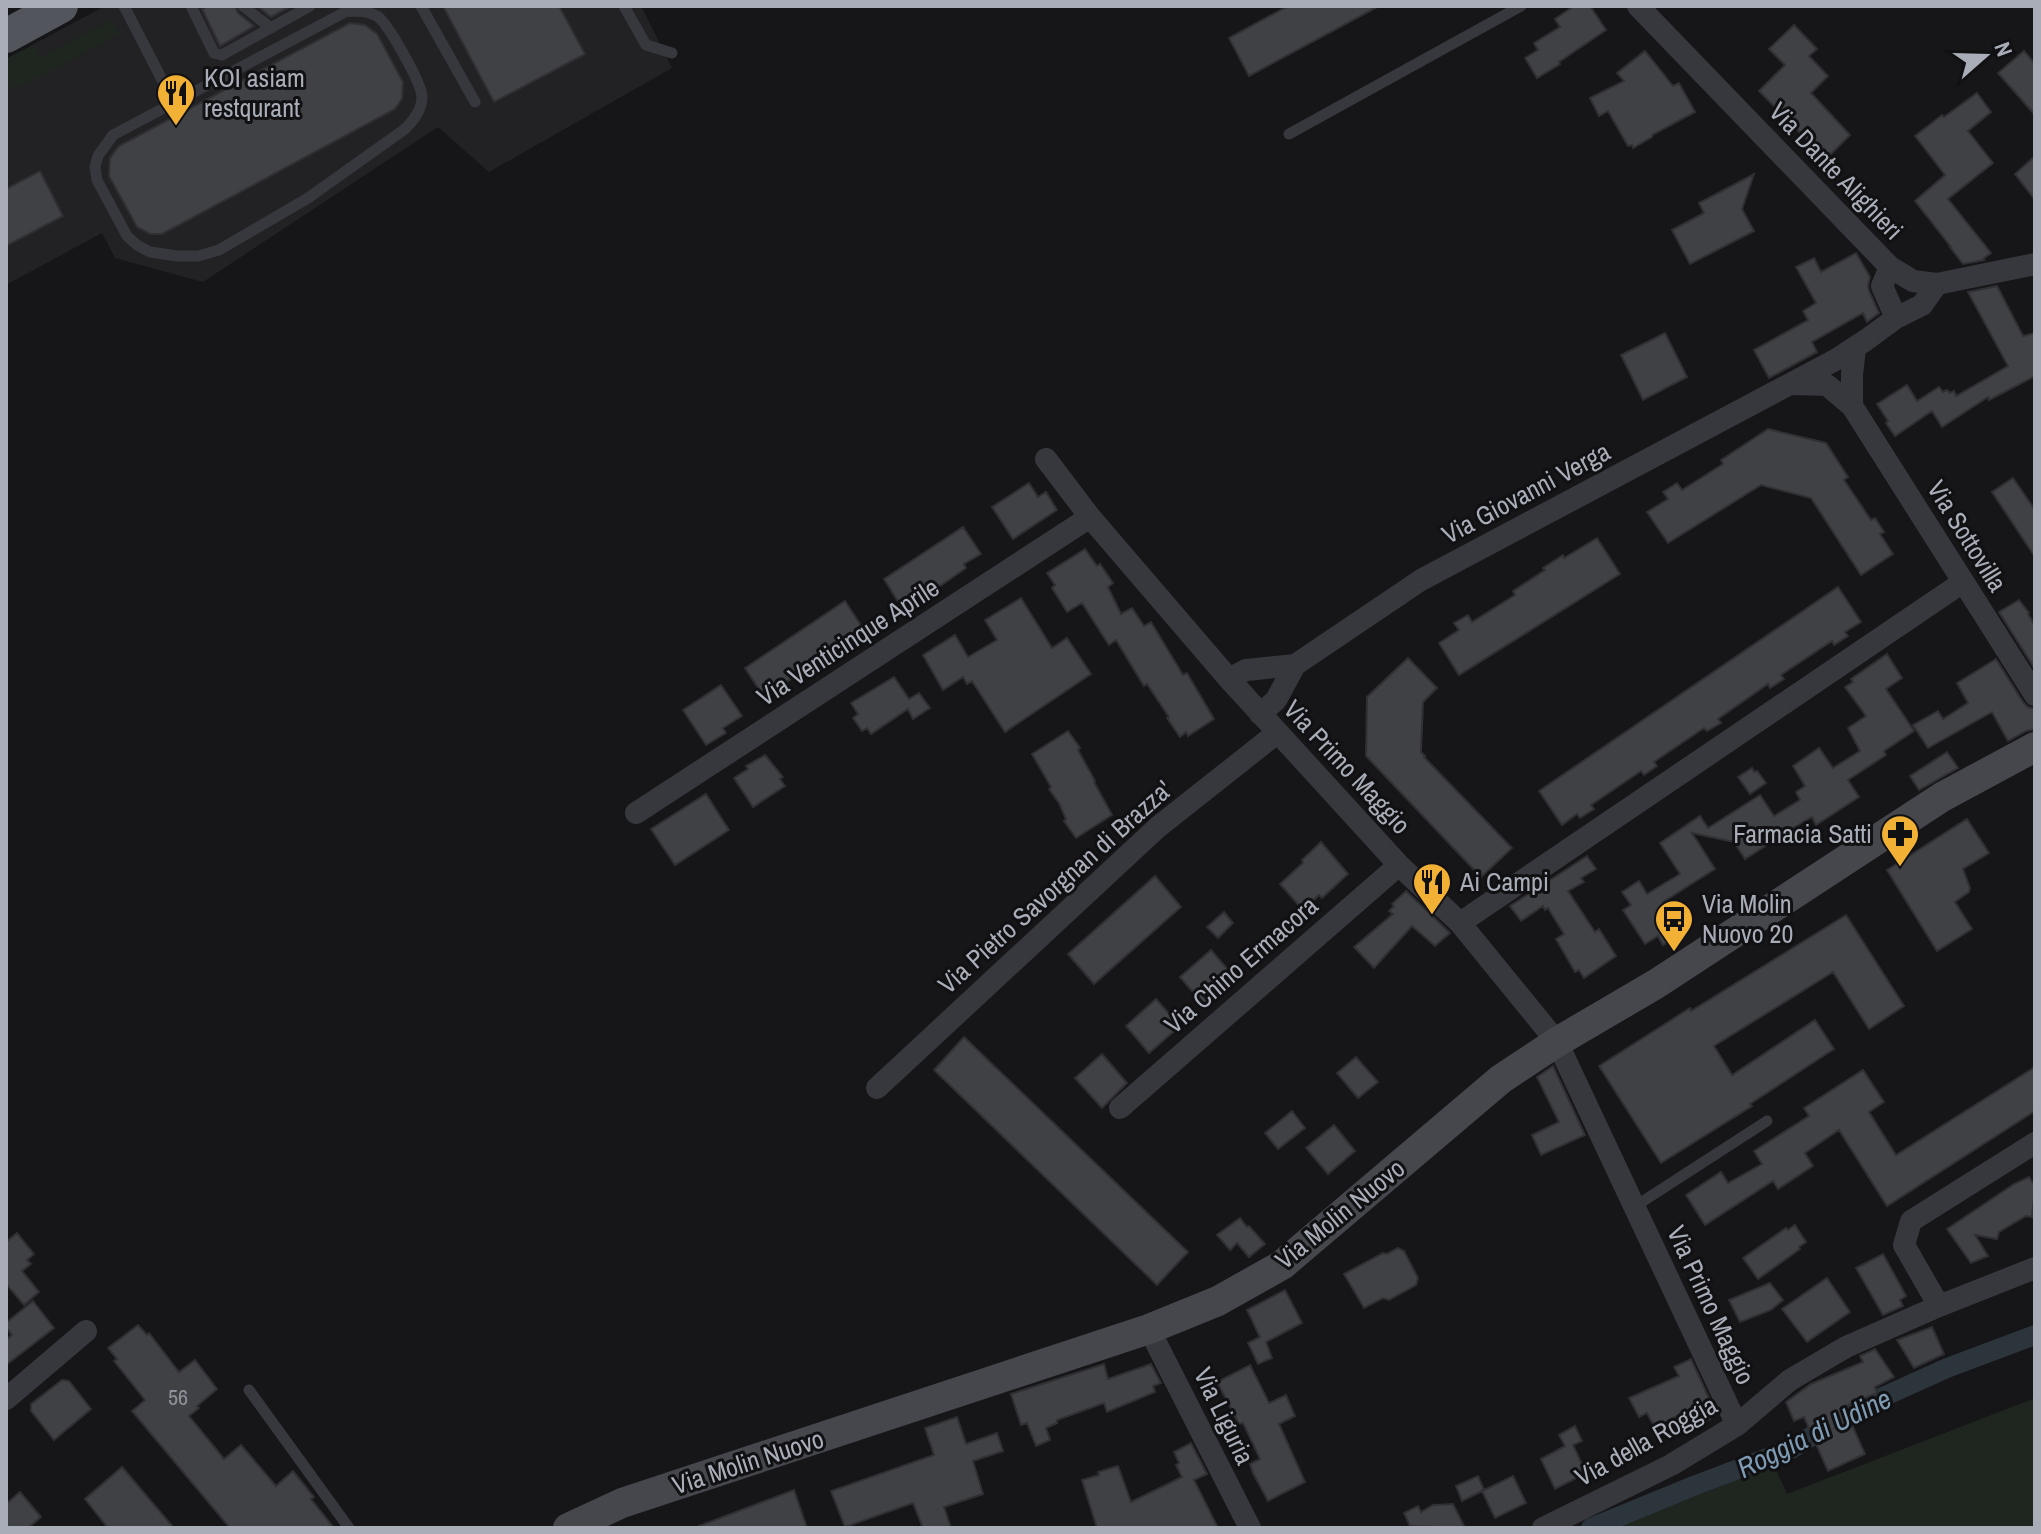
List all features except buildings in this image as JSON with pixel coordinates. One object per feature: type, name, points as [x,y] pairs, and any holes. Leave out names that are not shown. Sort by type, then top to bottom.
[{"type":"main road","points":[[6,36],[61,6]]},
{"type":"main road","name":"Via Molin Nuovo","points":[[568,1528],[622,1503],[1149,1329],[1218,1301],[1282,1265],[1501,1079],[1656,984],[1942,797],[2035,747]]},
{"type":"street","name":"Via Dante Alighieri","points":[[1638,6],[1890,267],[1913,281],[1937,284],[2035,264]]},
{"type":"street","points":[[1890,267],[1882,286],[1896,318]]},
{"type":"street","points":[[1791,384],[1922,305],[1937,284]]},
{"type":"street","points":[[1852,406],[1855,348]]},
{"type":"street","name":"Via Sottovilla","points":[[1791,384],[1827,385],[1852,406],[2035,695]]},
{"type":"street","name":"Via Giovanni Verga","points":[[1260,714],[1276,700],[1295,665],[1421,580],[1791,384]]},
{"type":"street","name":"Via Primo Maggio","points":[[1046,459],[1090,517],[1229,679],[1399,865],[1460,923],[1557,1042],[1737,1425]]},
{"type":"street","name":"Via Venticinque Aprile","points":[[636,813],[1090,517]]},
{"type":"street","points":[[1460,923],[1963,582]]},
{"type":"street","name":"Via Giovanni Verga","points":[[1229,679],[1246,670],[1295,665]]},
{"type":"street","name":"Via Pietro Savorgnan di Brazza'","points":[[877,1088],[1158,827],[1277,733]]},
{"type":"street","name":"Via Chino Ermacora","points":[[1120,1108],[1399,865]]},
{"type":"street","points":[[1939,1306],[1904,1245],[1911,1221],[2035,1143]]},
{"type":"street","name":"Via della Roggia","points":[[1543,1528],[1671,1465],[1737,1425],[1790,1380],[1846,1347],[2035,1268]]},
{"type":"street","name":"Via Liguria","points":[[1149,1329],[1250,1528]]},
{"type":"street","points":[[6,1399],[86,1331]]},
{"type":"lane","points":[[124,6],[174,103]]},
{"type":"lane","points":[[191,6],[214,53],[222,55],[310,6]]},
{"type":"lane","points":[[243,6],[271,28]]},
{"type":"lane","points":[[421,6],[475,102]]},
{"type":"lane","points":[[624,6],[646,45],[672,53]]},
{"type":"lane","points":[[1289,134],[1521,6]]},
{"type":"lane","points":[[347,11],[374,14],[383,20],[422,93],[416,118],[393,137],[308,198],[219,250],[198,256],[150,252],[137,245],[127,236],[97,180],[95,167],[98,156],[113,135],[174,103],[347,11]]},
{"type":"lane","points":[[1634,1207],[1767,1121]]},
{"type":"lane","points":[[249,1390],[349,1528]]},
{"type":"shaded area","points":[[105,6],[641,6],[672,68],[489,172],[438,127],[203,282],[115,258],[102,233],[6,285],[6,59]]},
{"type":"shaded area","points":[[112,20],[120,34],[30,82],[6,89],[6,59],[33,45],[41,57]]},
{"type":"shaded area","points":[[2035,1398],[2035,1528],[1614,1528],[1774,1465],[1787,1494]]},
{"type":"waterway","name":"Roggia di Udine","points":[[1591,1528],[1791,1449],[1854,1410],[1947,1368],[2035,1335]]},
{"type":"place","name":"KOI asiam restqurant","points":[[176,127]]},
{"type":"place","name":"Farmacia Satti","points":[[1900,868]]},
{"type":"place","name":"Ai Campi","points":[[1432,916]]},
{"type":"place","name":"Via Molin Nuovo 20","points":[[1674,953]]}]
